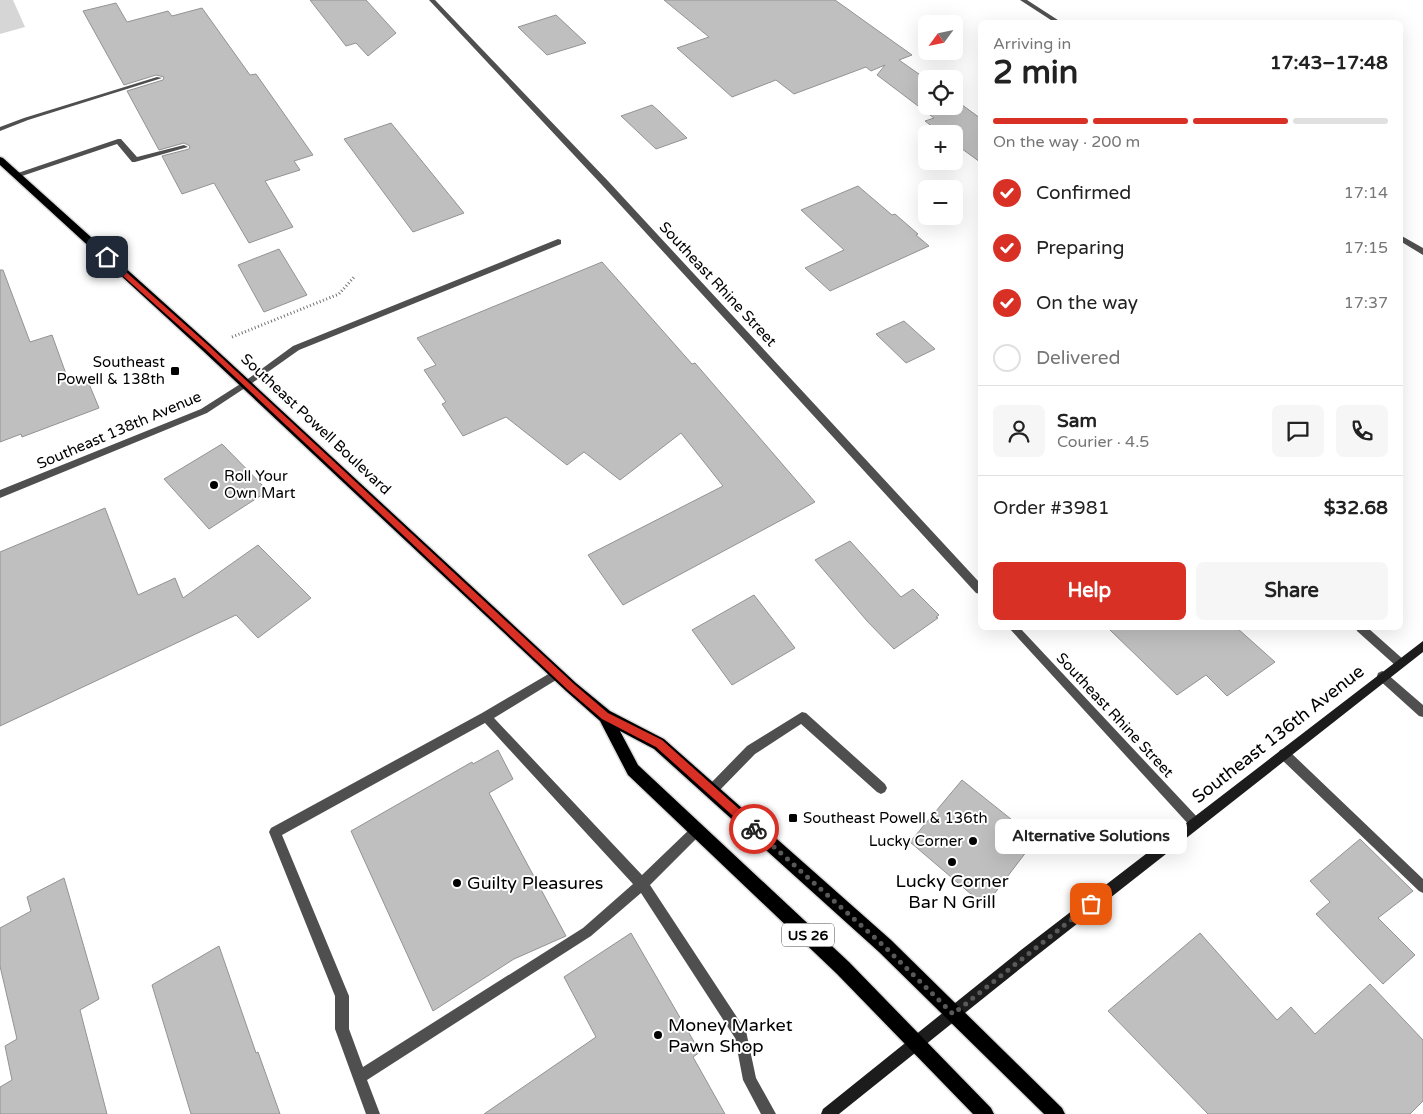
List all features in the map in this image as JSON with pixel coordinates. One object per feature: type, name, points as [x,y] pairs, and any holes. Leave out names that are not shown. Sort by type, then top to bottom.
[{"type":"main road","name":"Southeast Powell Boulevard","points":[[0,160],[206,347],[557,674],[605,716],[659,744],[712,790],[884,946],[1056,1114]]},
{"type":"main road","name":"Southeast Powell Boulevard","points":[[605,716],[633,770],[843,968],[985,1114]]},
{"type":"street","name":"Southeast Rhine Street","points":[[432,0],[605,183],[978,588]]},
{"type":"street","points":[[1022,0],[1055,20]]},
{"type":"street","points":[[0,129],[26,119],[159,78]]},
{"type":"street","points":[[16,175],[118,141],[135,160],[184,147]]},
{"type":"street","points":[[1403,240],[1423,252]]},
{"type":"street","name":"Southeast 138th Avenue","points":[[0,494],[204,411],[296,348],[558,242]]},
{"type":"street","name":"Southeast Rhine Street","points":[[1016,630],[1194,823]]},
{"type":"street","points":[[1363,630],[1400,662]]},
{"type":"street","name":"Southeast 136th Avenue","points":[[828,1114],[1194,823],[1423,646]]},
{"type":"street","points":[[372,1114],[342,1029],[342,996],[275,832],[486,717],[557,674]]},
{"type":"street","points":[[1382,676],[1423,712]]},
{"type":"street","points":[[486,717],[642,884],[741,1036],[750,1080],[769,1114]]},
{"type":"street","points":[[712,790],[751,750],[802,717],[881,788]]},
{"type":"street","points":[[1284,754],[1423,887]]},
{"type":"street","points":[[359,1076],[587,932],[642,884],[697,830]]},
{"type":"path","points":[[206,347],[339,294],[355,276]]},
{"type":"shaded area","points":[[0,0],[13,0],[25,27],[0,34]]},
{"type":"building","points":[[310,0],[366,0],[396,33],[368,56],[356,43],[346,46]]},
{"type":"building","points":[[664,0],[835,0],[912,55],[899,60],[918,73],[918,106],[877,75],[885,65],[871,71],[866,67],[794,94],[776,80],[732,97],[677,48],[709,37]]},
{"type":"building","points":[[116,3],[127,22],[168,11],[172,16],[202,8],[250,75],[256,74],[313,155],[294,161],[300,170],[265,181],[293,227],[249,243],[214,183],[182,194],[162,156],[189,149],[190,146],[184,143],[159,150],[127,91],[163,80],[164,77],[156,75],[124,85],[83,11]]},
{"type":"building","points":[[556,15],[586,43],[547,55],[518,27]]},
{"type":"building","points":[[652,105],[687,138],[656,149],[621,116]]},
{"type":"building","points":[[963,106],[978,117],[978,161],[963,150],[963,125],[930,125],[925,121],[934,118],[930,115],[963,115]]},
{"type":"building","points":[[391,123],[464,213],[413,232],[344,139]]},
{"type":"building","points":[[858,186],[892,215],[895,214],[929,246],[830,291],[805,268],[844,250],[801,210]]},
{"type":"building","points":[[279,249],[307,295],[264,312],[238,265]]},
{"type":"building","points":[[602,262],[692,364],[695,363],[815,502],[623,605],[588,555],[723,486],[681,433],[620,480],[584,452],[567,465],[506,417],[463,436],[442,404],[446,402],[424,370],[436,365],[417,338]]},
{"type":"building","points":[[0,270],[3,270],[30,342],[52,335],[70,385],[87,379],[99,408],[22,437],[21,434],[0,442]]},
{"type":"building","points":[[904,321],[935,349],[906,363],[876,334]]},
{"type":"building","points":[[222,444],[268,491],[209,529],[164,479]]},
{"type":"building","points":[[105,508],[138,595],[175,578],[183,598],[258,545],[311,598],[258,638],[236,615],[0,726],[0,552]]},
{"type":"building","points":[[850,541],[901,597],[913,589],[939,615],[936,617],[938,618],[894,649],[867,621],[815,560]]},
{"type":"building","points":[[754,595],[795,648],[732,685],[692,630]]},
{"type":"building","points":[[1110,630],[1239,630],[1275,662],[1227,696],[1206,675],[1177,695]]},
{"type":"building","name":"Guilty Pleasures","points":[[498,750],[513,779],[489,793],[566,936],[514,959],[433,1011],[351,831],[472,762],[473,764]]},
{"type":"building","name":"Lucky Corner","points":[[962,780],[1036,839],[985,906],[910,842]]},
{"type":"building","points":[[1360,839],[1413,891],[1378,918],[1415,955],[1383,984],[1316,914],[1330,902],[1310,881]]},
{"type":"building","points":[[64,878],[99,999],[80,1010],[107,1114],[0,1114],[0,1087],[12,1080],[5,1046],[17,1039],[0,966],[0,928],[31,911],[27,897]]},
{"type":"building","points":[[631,933],[700,1052],[693,1057],[725,1114],[484,1114],[596,1037],[564,977]]},
{"type":"building","points":[[1200,933],[1277,1020],[1291,1007],[1315,1034],[1370,984],[1423,1040],[1423,1101],[1410,1114],[1208,1114],[1108,1011]]},
{"type":"building","points":[[219,946],[256,1053],[258,1052],[280,1114],[191,1114],[152,985]]},
{"type":"way so far","points":[[754,829],[884,946],[953,1014],[1091,904]]},
{"type":"place","name":"Southeast Powell & 138th","points":[[175,371]]},
{"type":"place","name":"Roll Your Own Mart","points":[[214,485]]},
{"type":"place","name":"Southeast Powell & 136th","points":[[793,818]]},
{"type":"place","name":"Lucky Corner","points":[[973,841]]},
{"type":"place","name":"Lucky Corner Bar N Grill","points":[[952,862]]},
{"type":"place","name":"Guilty Pleasures","points":[[457,883]]},
{"type":"place","name":"Alternative Solutions","points":[[1091,904]]},
{"type":"place","name":"Money Market Pawn Shop","points":[[658,1035]]},
{"type":"route","points":[[107,257],[571,687],[605,716],[659,744],[754,829]]}]
